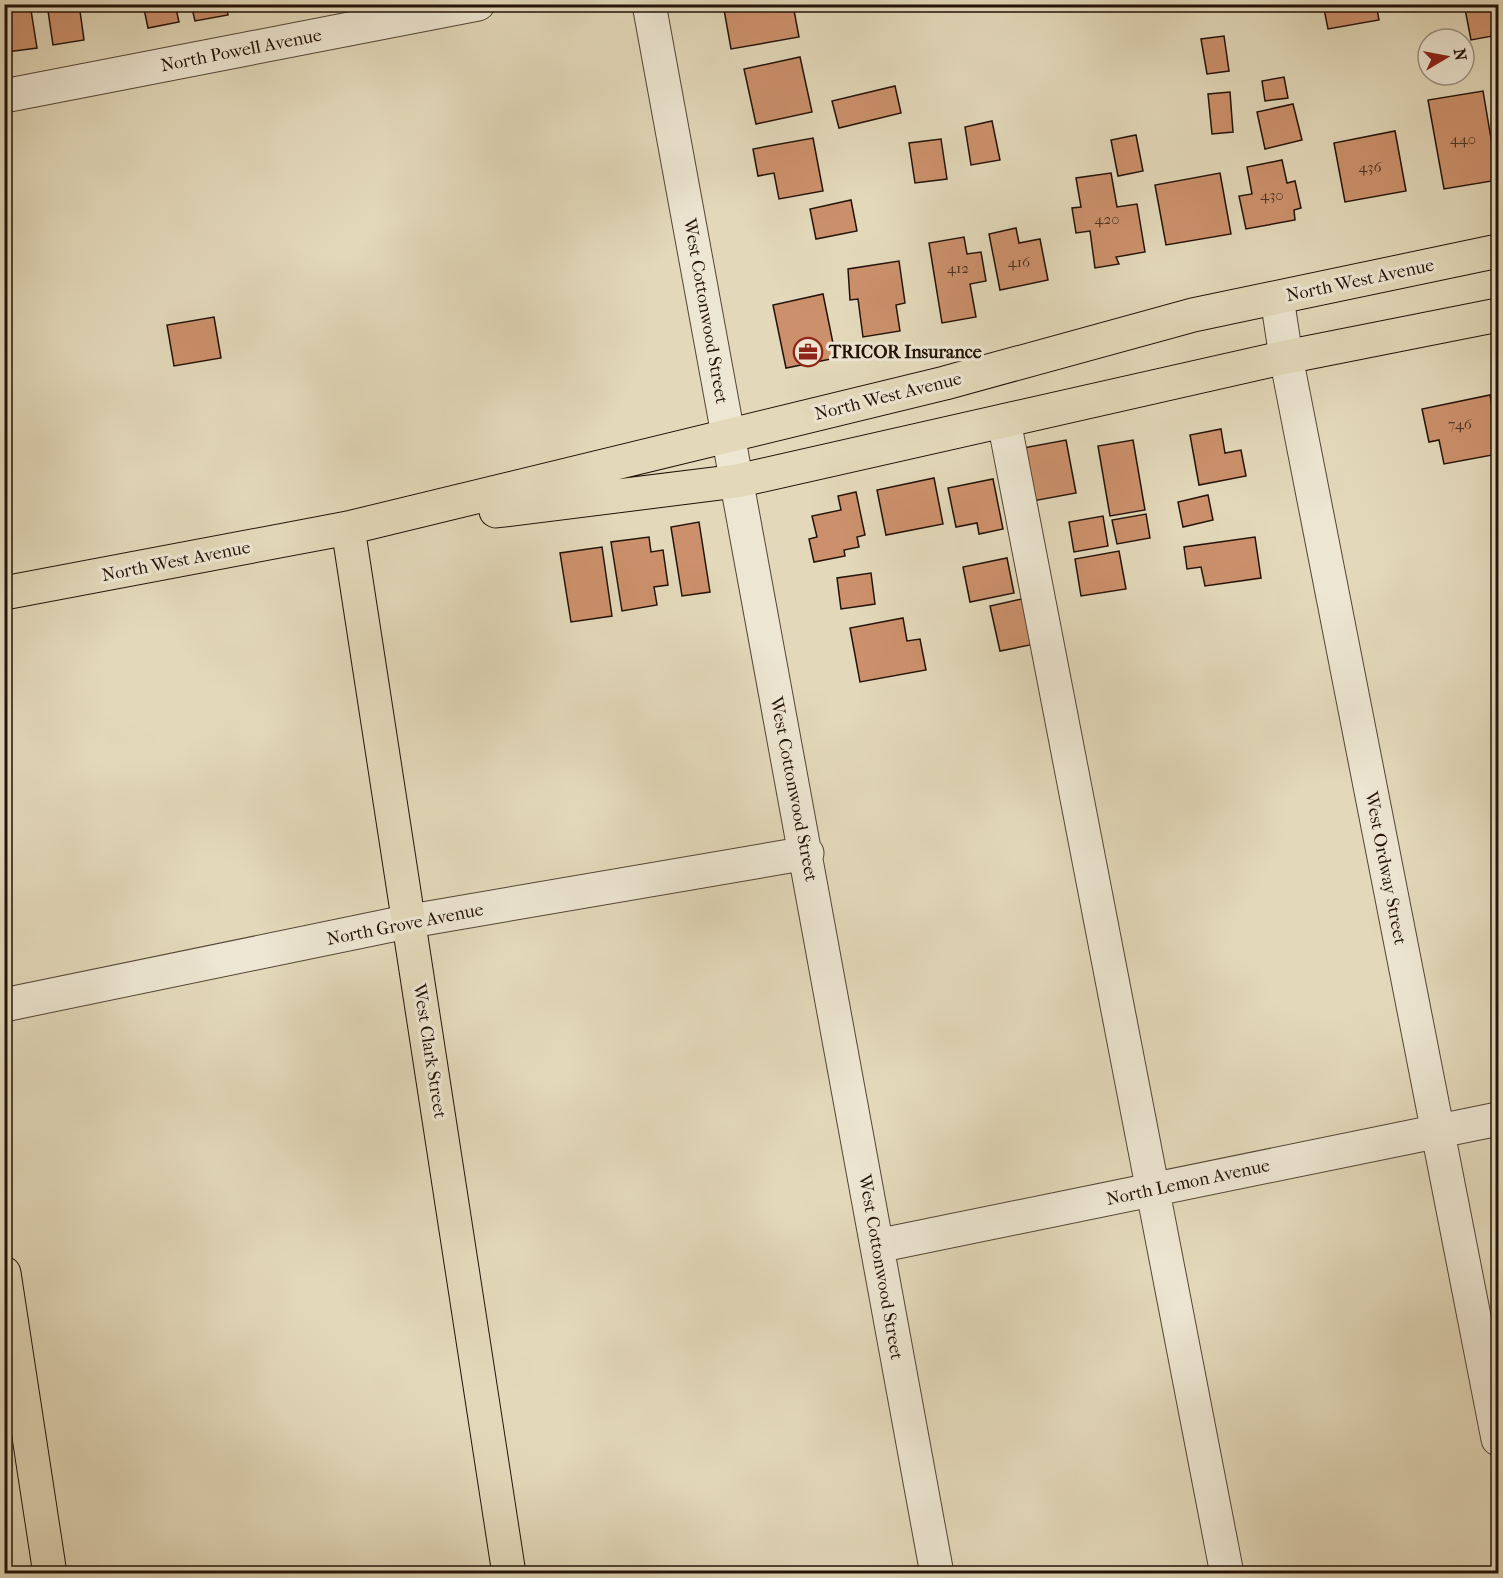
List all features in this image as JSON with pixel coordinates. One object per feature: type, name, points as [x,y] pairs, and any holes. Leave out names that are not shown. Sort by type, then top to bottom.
[{"type":"main road","name":"North West Avenue","points":[[4,593],[348,528],[945,382],[1193,315],[1498,251]]},
{"type":"main road","name":"North West Avenue","points":[[348,528],[737,482],[1286,357],[1498,315]]},
{"type":"main road","name":"West Clark Street","points":[[348,528],[411,921],[509,1574]]},
{"type":"main road","points":[[4,1273],[50,1574]]},
{"type":"street","name":"North Powell Avenue","points":[[4,96],[478,4]]},
{"type":"street","name":"West Cottonwood Street","points":[[649,4],[807,853],[937,1574]]},
{"type":"street","name":"West Ordway Street","points":[[1277,298],[1286,357],[1498,1438]]},
{"type":"street","points":[[1004,421],[1227,1574]]},
{"type":"street","name":"North Grove Avenue","points":[[4,1005],[411,921],[807,853]]},
{"type":"street","name":"North Lemon Avenue","points":[[877,1246],[1498,1119]]},
{"type":"building","points":[[4,4],[30,4],[37,48],[7,52]]},
{"type":"building","points":[[47,4],[79,4],[84,40],[53,45]]},
{"type":"building","points":[[143,4],[175,4],[179,22],[148,28]]},
{"type":"building","points":[[191,4],[226,4],[228,15],[195,21]]},
{"type":"building","points":[[723,4],[793,5],[799,37],[731,49]]},
{"type":"building","points":[[1323,4],[1376,4],[1379,20],[1328,29]]},
{"type":"building","points":[[1464,4],[1498,4],[1498,35],[1476,39],[1476,27],[1468,27]]},
{"type":"building","points":[[1224,36],[1229,71],[1207,74],[1201,39]]},
{"type":"building","points":[[800,57],[812,112],[756,124],[744,69]]},
{"type":"building","points":[[1284,77],[1288,98],[1265,101],[1262,81]]},
{"type":"building","points":[[895,86],[901,113],[839,128],[832,101]]},
{"type":"building","points":[[1483,91],[1498,180],[1444,189],[1428,100]]},
{"type":"building","points":[[1230,92],[1233,132],[1212,134],[1208,94]]},
{"type":"building","points":[[1293,104],[1302,140],[1265,149],[1257,112]]},
{"type":"building","points":[[992,121],[1000,160],[971,165],[965,127]]},
{"type":"building","points":[[1395,131],[1406,191],[1345,202],[1334,143]]},
{"type":"building","points":[[1136,135],[1143,171],[1118,176],[1111,140]]},
{"type":"building","points":[[813,138],[823,191],[779,199],[774,173],[758,176],[753,149]]},
{"type":"building","points":[[941,139],[947,179],[915,183],[909,143]]},
{"type":"building","points":[[1282,160],[1287,183],[1295,181],[1301,208],[1294,210],[1295,220],[1246,229],[1239,196],[1252,194],[1247,167]]},
{"type":"building","points":[[1111,173],[1117,207],[1137,204],[1145,252],[1116,257],[1119,264],[1095,268],[1090,231],[1076,233],[1072,208],[1081,207],[1076,178]]},
{"type":"building","points":[[1220,173],[1231,234],[1166,245],[1155,185]]},
{"type":"building","points":[[851,200],[857,231],[816,239],[810,209]]},
{"type":"building","points":[[1016,228],[1019,243],[1040,239],[1048,280],[1000,290],[989,234]]},
{"type":"building","points":[[964,237],[967,254],[981,252],[986,281],[970,284],[976,317],[942,323],[929,243]]},
{"type":"building","points":[[899,261],[905,303],[896,305],[900,331],[863,337],[858,299],[850,300],[848,269]]},
{"type":"building","points":[[823,294],[836,358],[786,368],[773,305]]},
{"type":"building","points":[[214,317],[221,358],[174,366],[167,325]]},
{"type":"building","points":[[1490,395],[1498,438],[1498,454],[1444,464],[1439,440],[1429,442],[1422,409]]},
{"type":"building","points":[[1221,429],[1225,453],[1241,450],[1246,476],[1199,485],[1190,435]]},
{"type":"building","points":[[1066,440],[1076,493],[1033,501],[1023,448]]},
{"type":"building","points":[[1133,440],[1145,510],[1110,516],[1098,446]]},
{"type":"building","points":[[934,478],[943,524],[886,535],[877,490]]},
{"type":"building","points":[[993,479],[1003,529],[979,534],[977,523],[956,527],[948,488]]},
{"type":"building","points":[[856,492],[865,535],[857,537],[859,547],[844,550],[845,556],[814,562],[809,539],[817,537],[812,516],[841,510],[838,496]]},
{"type":"building","points":[[1208,495],[1213,520],[1183,527],[1178,502]]},
{"type":"building","points":[[1146,514],[1150,538],[1117,544],[1112,520]]},
{"type":"building","points":[[1103,516],[1108,546],[1074,552],[1069,522]]},
{"type":"building","points":[[699,522],[710,592],[682,596],[671,527]]},
{"type":"building","points":[[649,537],[651,552],[663,550],[668,585],[654,587],[657,605],[622,611],[611,542]]},
{"type":"building","points":[[1255,537],[1261,578],[1205,586],[1201,567],[1187,569],[1184,547]]},
{"type":"building","points":[[602,547],[612,616],[571,622],[560,553]]},
{"type":"building","points":[[1119,551],[1126,589],[1081,596],[1075,559]]},
{"type":"building","points":[[1007,558],[1014,593],[970,602],[963,567]]},
{"type":"building","points":[[871,573],[875,604],[841,609],[837,578]]},
{"type":"building","points":[[1030,597],[1040,643],[1000,651],[990,606]]},
{"type":"building","points":[[903,618],[907,641],[920,639],[926,670],[860,682],[850,628]]},
{"type":"place","name":"TRICOR Insurance","points":[[808,352]]}]
